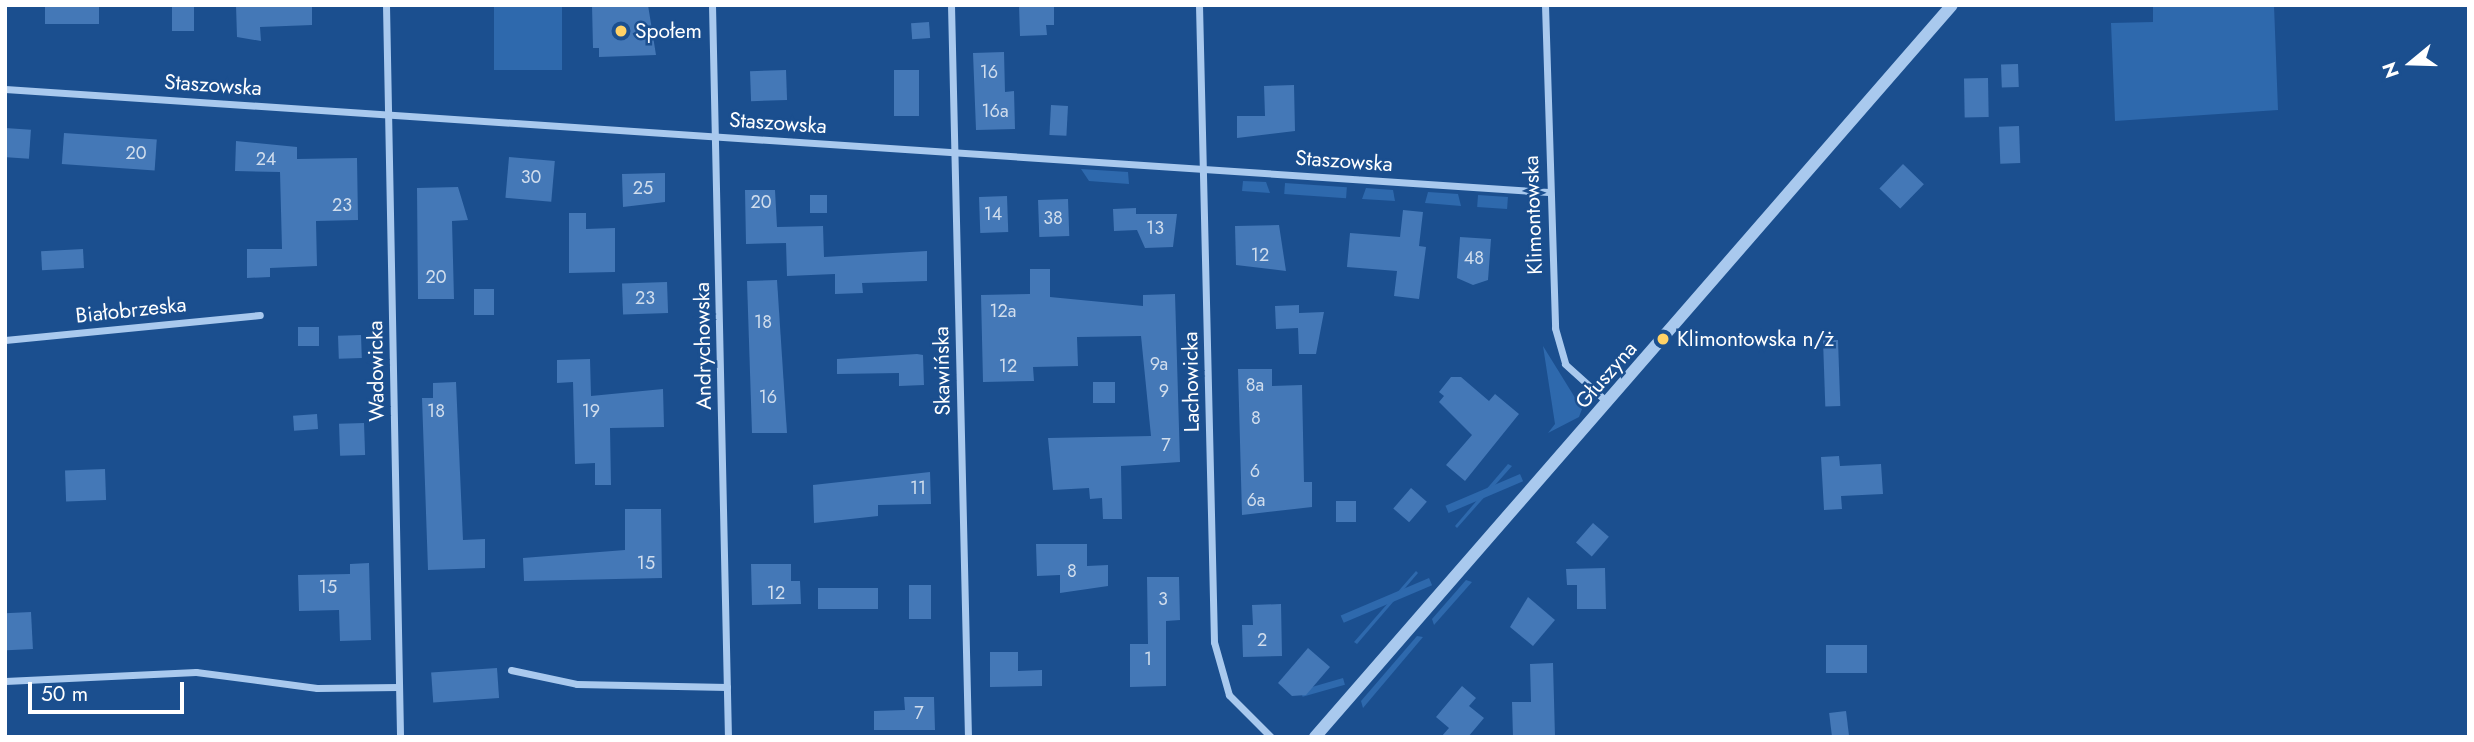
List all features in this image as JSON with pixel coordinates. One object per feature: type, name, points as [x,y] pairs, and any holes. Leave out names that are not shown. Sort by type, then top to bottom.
[{"type":"street","name":"Wadowicka","points":[[386,5],[400,737]]},
{"type":"street","name":"Andrychowska","points":[[712,5],[728,737]]},
{"type":"street","name":"Skawińska","points":[[951,5],[968,737]]},
{"type":"street","name":"Lachowicka","points":[[1199,5],[1214,642],[1219,674],[1237,709],[1271,737]]},
{"type":"street","name":"Klimontowska","points":[[1545,5],[1549,192],[1559,349],[1577,378],[1607,402]]},
{"type":"street","name":"Głuszyna","points":[[1315,737],[1952,5]]},
{"type":"street","name":"Staszowska","points":[[5,89],[1549,192]]},
{"type":"street","name":"Białobrzeska","points":[[5,340],[260,315]]},
{"type":"street","points":[[511,670],[577,684],[727,687]]},
{"type":"street","points":[[5,681],[196,672],[317,688],[398,687]]},
{"type":"shaded area","points":[[494,5],[562,5],[562,70],[494,70]]},
{"type":"shaded area","points":[[2153,5],[2274,5],[2278,110],[2115,121],[2111,23],[2153,22]]},
{"type":"shaded area","points":[[1081,169],[1128,172],[1129,184],[1089,181]]},
{"type":"shaded area","points":[[1243,181],[1266,182],[1270,193],[1242,191]]},
{"type":"shaded area","points":[[1285,183],[1347,187],[1346,198],[1284,194]]},
{"type":"shaded area","points":[[1366,188],[1393,190],[1395,201],[1362,199]]},
{"type":"shaded area","points":[[1428,192],[1458,194],[1461,206],[1425,203]]},
{"type":"shaded area","points":[[1478,195],[1508,197],[1507,209],[1477,207]]},
{"type":"shaded area","points":[[1543,346],[1582,409],[1579,417],[1548,433],[1555,424]]},
{"type":"shaded area","points":[[1508,464],[1512,466],[1457,528],[1455,526]]},
{"type":"shaded area","points":[[1520,474],[1523,481],[1449,513],[1445,506]]},
{"type":"shaded area","points":[[1416,571],[1418,573],[1357,644],[1354,642]]},
{"type":"shaded area","points":[[1429,578],[1432,585],[1344,623],[1341,616]]},
{"type":"shaded area","points":[[1466,580],[1472,582],[1434,625],[1432,619]]},
{"type":"shaded area","points":[[1417,636],[1423,637],[1363,708],[1361,701]]},
{"type":"shaded area","points":[[1343,678],[1345,685],[1303,697],[1301,690]]},
{"type":"building","points":[[45,5],[99,5],[99,24],[45,24]]},
{"type":"building","points":[[172,5],[194,5],[194,31],[172,31]]},
{"type":"building","points":[[236,5],[312,5],[312,25],[260,27],[261,41],[237,37]]},
{"type":"building","name":"Społem","points":[[592,5],[648,5],[656,55],[599,57],[599,48],[593,48]]},
{"type":"building","points":[[1019,5],[1054,5],[1054,25],[1046,25],[1047,35],[1020,36]]},
{"type":"building","points":[[929,22],[930,38],[912,39],[911,23]]},
{"type":"building","points":[[1004,52],[1005,92],[1014,91],[1015,129],[976,130],[973,53]]},
{"type":"building","points":[[2018,64],[2019,87],[2002,88],[2001,65]]},
{"type":"building","points":[[786,70],[787,100],[751,101],[750,71]]},
{"type":"building","points":[[894,70],[919,70],[919,116],[894,116]]},
{"type":"building","points":[[1964,78],[1988,78],[1989,117],[1965,117]]},
{"type":"building","points":[[1294,85],[1295,131],[1237,138],[1237,116],[1265,116],[1264,86]]},
{"type":"building","points":[[1051,105],[1068,106],[1066,136],[1049,135]]},
{"type":"building","points":[[2019,126],[2020,163],[2000,164],[1999,127]]},
{"type":"building","points":[[5,128],[31,130],[29,159],[5,157]]},
{"type":"building","points":[[64,133],[157,139],[155,170],[62,164]]},
{"type":"building","points":[[236,141],[297,147],[297,159],[357,158],[358,220],[316,221],[317,266],[270,268],[270,277],[247,278],[247,249],[282,249],[280,172],[235,171]]},
{"type":"building","points":[[509,157],[555,161],[551,202],[505,198]]},
{"type":"building","points":[[1903,164],[1924,184],[1900,209],[1879,188]]},
{"type":"building","points":[[665,173],[665,202],[623,207],[622,174]]},
{"type":"building","points":[[458,187],[468,220],[452,221],[454,299],[418,299],[417,188]]},
{"type":"building","points":[[745,190],[775,190],[777,227],[823,226],[824,257],[927,251],[927,281],[862,283],[863,293],[835,294],[835,274],[787,276],[786,243],[746,244]]},
{"type":"building","points":[[810,195],[827,195],[827,213],[810,213]]},
{"type":"building","points":[[1007,196],[1008,232],[980,233],[979,197]]},
{"type":"building","points":[[1068,199],[1069,236],[1039,237],[1038,200]]},
{"type":"building","points":[[1136,208],[1136,214],[1177,214],[1173,247],[1145,248],[1137,230],[1114,231],[1113,209]]},
{"type":"building","points":[[1403,210],[1423,212],[1419,246],[1426,247],[1419,299],[1394,296],[1397,271],[1347,267],[1350,233],[1400,237]]},
{"type":"building","points":[[569,213],[586,213],[586,229],[615,228],[615,272],[569,273]]},
{"type":"building","points":[[1279,225],[1286,271],[1236,265],[1235,226]]},
{"type":"building","points":[[1460,237],[1491,239],[1488,280],[1473,285],[1457,278]]},
{"type":"building","points":[[83,249],[84,268],[42,270],[41,251]]},
{"type":"building","points":[[1030,269],[1050,269],[1050,297],[1143,306],[1143,295],[1175,294],[1180,462],[1121,466],[1122,519],[1103,519],[1102,498],[1090,499],[1089,488],[1053,490],[1048,438],[1151,436],[1141,336],[1077,337],[1078,366],[1033,367],[1034,381],[983,382],[981,295],[1030,294]]},
{"type":"building","points":[[777,280],[787,433],[752,433],[747,281]]},
{"type":"building","points":[[667,282],[668,313],[623,315],[622,284]]},
{"type":"building","points":[[474,289],[494,289],[494,315],[474,315]]},
{"type":"building","points":[[1299,305],[1299,313],[1324,312],[1316,354],[1299,354],[1298,328],[1276,329],[1275,306]]},
{"type":"building","points":[[298,327],[319,327],[319,346],[298,346]]},
{"type":"building","points":[[361,335],[362,358],[339,359],[338,336]]},
{"type":"building","points":[[1838,340],[1840,406],[1825,406],[1823,341]]},
{"type":"building","points":[[923,355],[924,385],[899,386],[899,373],[837,374],[837,359]]},
{"type":"building","points":[[590,359],[591,396],[663,389],[664,427],[610,428],[611,485],[595,485],[595,463],[575,464],[573,382],[557,383],[557,360]]},
{"type":"building","points":[[1238,369],[1272,369],[1272,386],[1302,385],[1304,482],[1312,482],[1312,507],[1242,515]]},
{"type":"building","points":[[1451,377],[1461,377],[1489,401],[1495,394],[1519,414],[1465,481],[1446,465],[1472,435],[1439,402],[1444,396],[1439,392]]},
{"type":"building","points":[[456,382],[463,540],[485,539],[485,568],[428,570],[422,398],[433,398],[433,383]]},
{"type":"building","points":[[1093,382],[1115,382],[1115,403],[1093,403]]},
{"type":"building","points":[[317,414],[318,429],[294,431],[293,416]]},
{"type":"building","points":[[364,423],[365,455],[340,456],[339,424]]},
{"type":"building","points":[[1839,456],[1840,466],[1881,464],[1883,494],[1841,496],[1842,509],[1824,510],[1821,457]]},
{"type":"building","points":[[105,469],[106,500],[66,501],[65,470]]},
{"type":"building","points":[[930,472],[931,504],[878,505],[878,516],[814,523],[813,485]]},
{"type":"building","points":[[1411,488],[1427,502],[1409,522],[1393,508]]},
{"type":"building","points":[[1336,501],[1356,501],[1356,522],[1336,522]]},
{"type":"building","points":[[625,509],[661,509],[662,578],[524,581],[523,558],[625,550]]},
{"type":"building","points":[[1593,523],[1609,537],[1592,556],[1576,543]]},
{"type":"building","points":[[1036,544],[1087,544],[1087,566],[1108,565],[1108,586],[1060,593],[1060,575],[1037,576]]},
{"type":"building","points":[[369,563],[371,640],[340,641],[339,610],[299,611],[298,575],[350,574],[350,564]]},
{"type":"building","points":[[751,564],[791,564],[791,581],[800,581],[801,604],[752,605]]},
{"type":"building","points":[[1605,568],[1606,609],[1577,609],[1577,585],[1567,585],[1566,569]]},
{"type":"building","points":[[1147,577],[1179,577],[1180,620],[1166,621],[1166,686],[1130,687],[1130,644],[1148,644]]},
{"type":"building","points":[[909,585],[931,585],[931,619],[909,619]]},
{"type":"building","points":[[818,588],[878,588],[878,609],[818,609]]},
{"type":"building","points":[[1528,597],[1555,620],[1533,646],[1510,627]]},
{"type":"building","points":[[1281,604],[1282,656],[1243,657],[1242,625],[1253,625],[1252,605]]},
{"type":"building","points":[[31,612],[33,649],[7,650],[5,613]]},
{"type":"building","points":[[1826,645],[1867,645],[1867,673],[1826,673]]},
{"type":"building","points":[[1308,648],[1330,667],[1306,695],[1292,696],[1278,683]]},
{"type":"building","points":[[990,652],[1018,652],[1018,671],[1042,670],[1042,686],[990,687]]},
{"type":"building","points":[[1553,663],[1555,737],[1513,737],[1512,702],[1531,702],[1530,664]]},
{"type":"building","points":[[497,668],[499,698],[433,703],[431,673]]},
{"type":"building","points":[[1462,686],[1476,698],[1469,706],[1484,718],[1468,737],[1441,737],[1449,728],[1436,717]]},
{"type":"building","points":[[904,697],[934,697],[935,730],[874,730],[874,711],[905,710]]},
{"type":"building","points":[[1846,711],[1849,737],[1832,737],[1829,713]]},
{"type":"place","name":"Społem","points":[[621,31]]},
{"type":"place","name":"Klimontowska n/ż","points":[[1663,339]]}]
